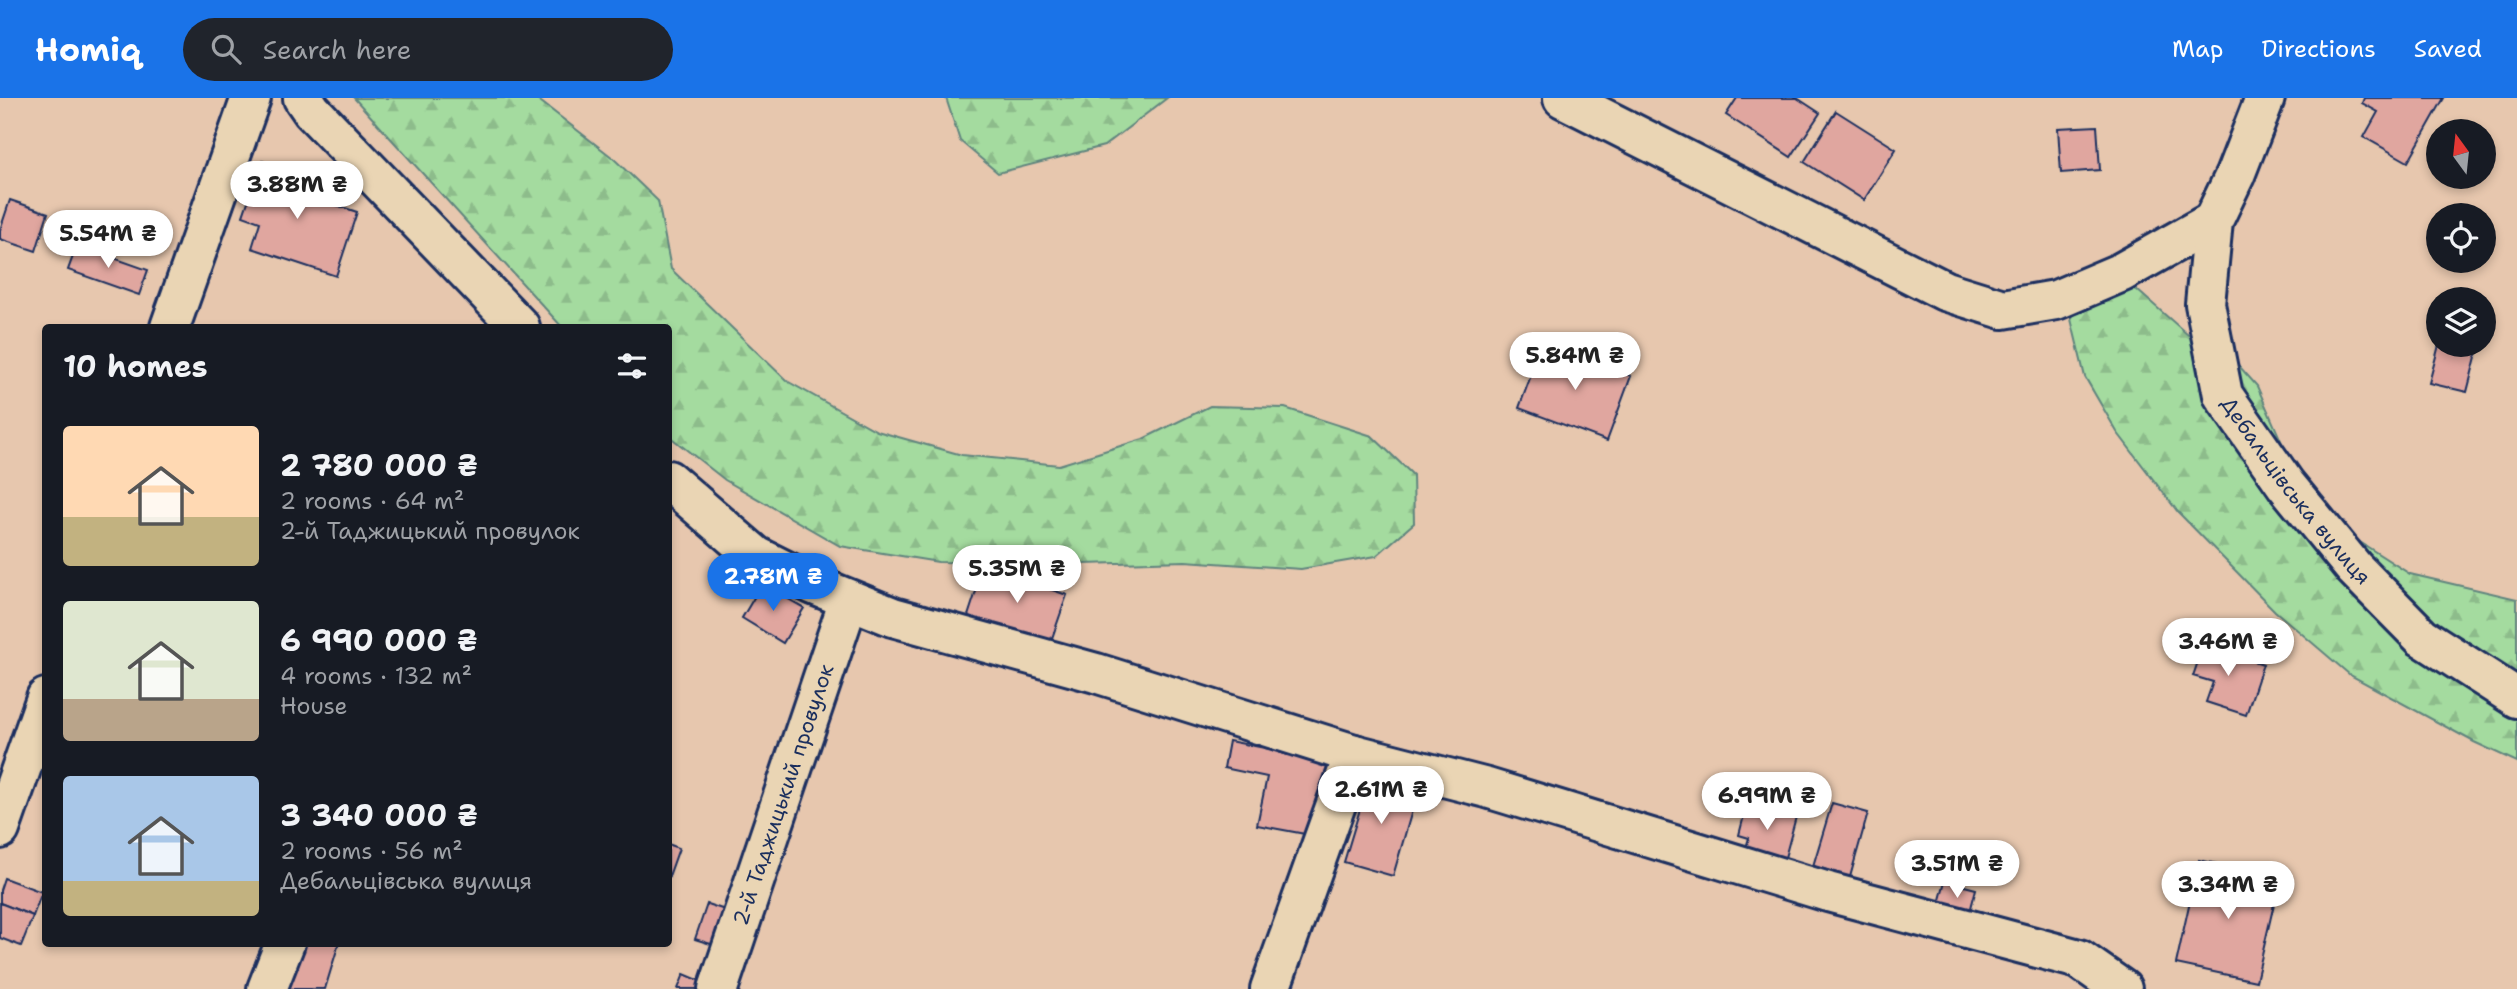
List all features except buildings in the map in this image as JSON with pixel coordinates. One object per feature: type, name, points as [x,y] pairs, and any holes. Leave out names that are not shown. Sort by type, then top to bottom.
[{"type":"street","points":[[171,324],[251,98]]},
{"type":"street","points":[[303,98],[312,111],[516,324]]},
{"type":"street","points":[[1563,98],[1945,291],[2003,309],[2067,296],[2122,272],[2213,221]]},
{"type":"street","name":"Дебальцівська вулиця","points":[[2265,98],[2235,175],[2213,221],[2204,304],[2223,395],[2286,485],[2354,568],[2422,637],[2517,698]]},
{"type":"street","points":[[672,483],[756,556],[849,600],[893,617],[1096,673],[1354,754],[1488,788],[1828,892],[2079,959],[2122,989]]},
{"type":"street","name":"2-й Таджицький провулок","points":[[718,989],[849,600]]},
{"type":"street","points":[[0,829],[42,709]]},
{"type":"street","points":[[1270,989],[1354,754]]},
{"type":"street","points":[[267,989],[283,947]]},
{"type":"green space","points":[[354,98],[536,98],[613,158],[658,201],[671,269],[787,381],[877,431],[962,455],[1059,465],[1143,439],[1210,406],[1285,408],[1372,436],[1413,475],[1414,523],[1376,556],[1301,569],[1185,561],[1084,564],[938,562],[840,546],[725,480],[672,438],[672,324],[559,324]]},
{"type":"green space","points":[[946,98],[1167,98],[1104,146],[998,173],[960,141]]},
{"type":"green space","points":[[2128,282],[2188,335],[2224,349],[2257,386],[2301,486],[2349,535],[2410,574],[2517,599],[2517,762],[2474,742],[2350,675],[2275,611],[2178,512],[2117,432],[2085,377],[2071,319],[2089,290]]}]
